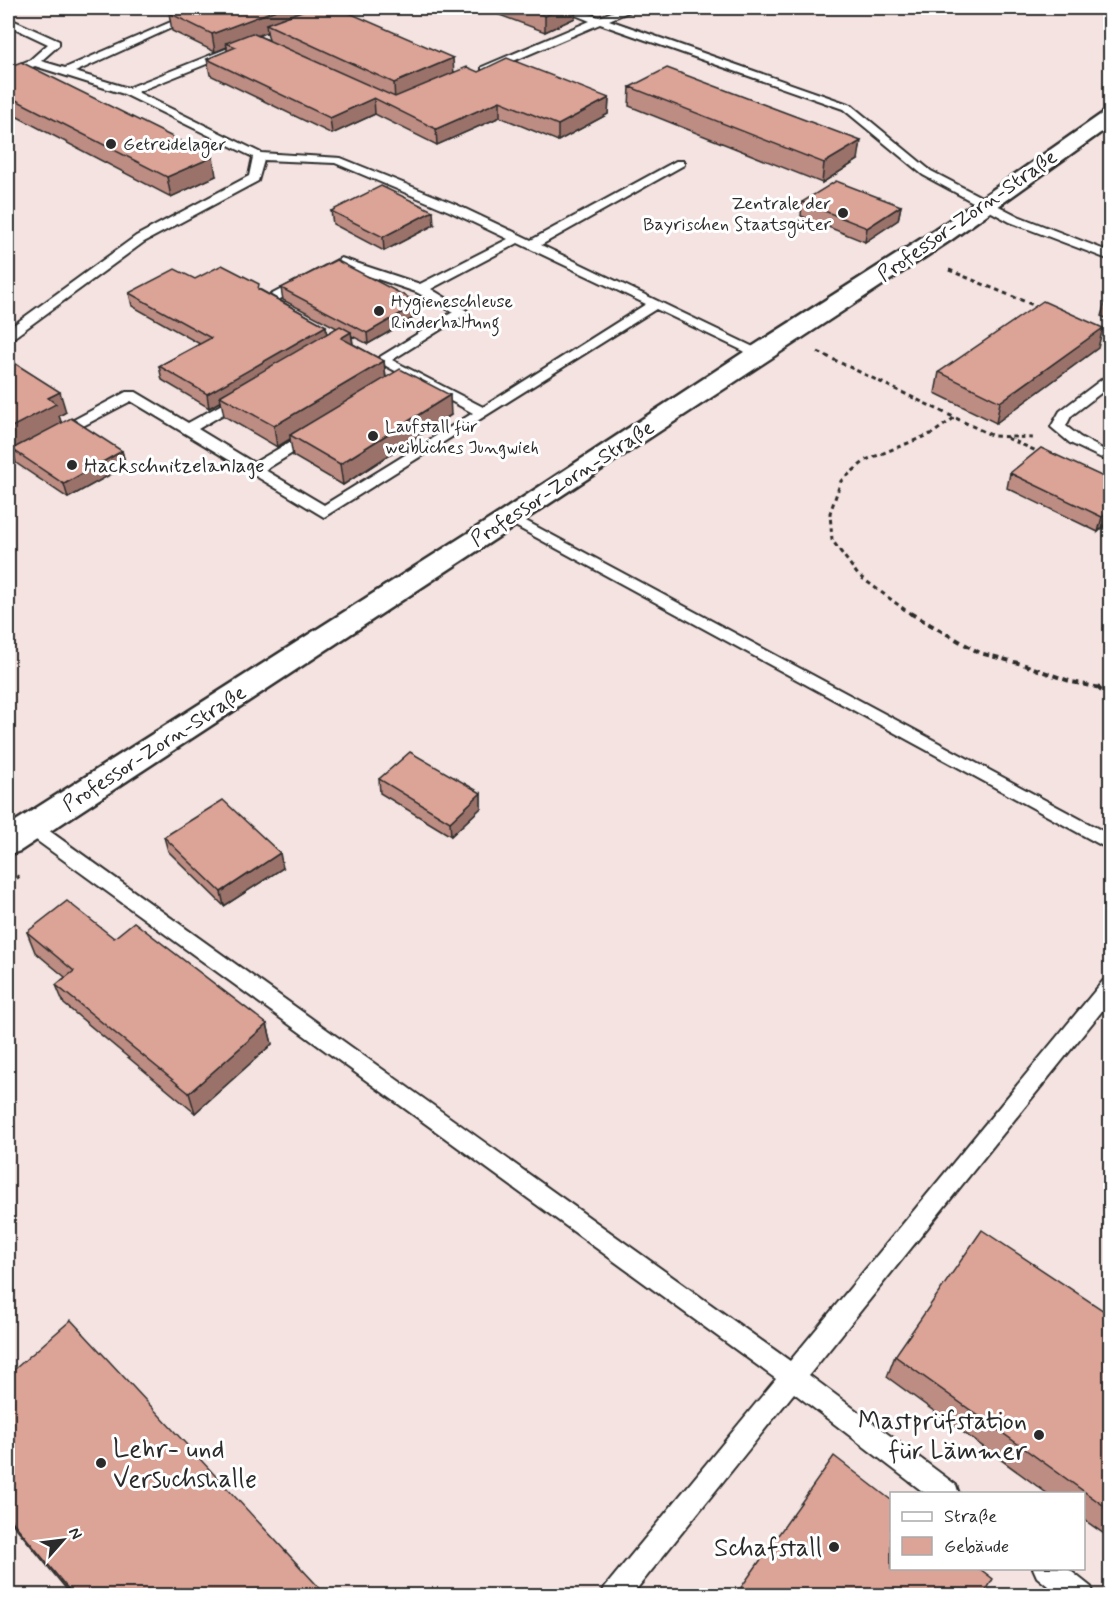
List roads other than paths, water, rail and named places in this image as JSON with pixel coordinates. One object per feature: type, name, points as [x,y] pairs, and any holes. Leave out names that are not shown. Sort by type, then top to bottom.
[{"type":"street","name":"Professor-Zorn-Straße","points":[[19,834],[511,518],[759,353],[944,236],[1110,117]]},
{"type":"lane","points":[[65,72],[210,8]]},
{"type":"lane","points":[[563,8],[848,107],[927,173],[1014,219],[1110,256]]},
{"type":"lane","points":[[470,76],[629,8]]},
{"type":"lane","points":[[8,21],[55,43],[34,62],[8,73]]},
{"type":"lane","points":[[128,92],[244,46]]},
{"type":"lane","points":[[34,62],[128,92],[259,156],[337,160],[453,208],[759,353]]},
{"type":"lane","points":[[8,335],[140,239],[254,178],[259,156]]},
{"type":"lane","points":[[532,245],[680,163]]},
{"type":"lane","points":[[421,289],[517,238]]},
{"type":"lane","points":[[289,312],[267,300],[341,262],[421,289],[462,312],[377,357],[406,378],[483,413]]},
{"type":"lane","points":[[8,460],[130,395],[324,512],[656,304]]},
{"type":"lane","points":[[1110,380],[1065,414],[1058,427],[1075,440],[1110,458]]},
{"type":"lane","points":[[187,429],[259,387]]},
{"type":"lane","points":[[254,470],[323,429]]},
{"type":"lane","points":[[511,518],[1110,843]]},
{"type":"lane","points":[[19,834],[792,1377],[943,1492]]},
{"type":"lane","points":[[614,1596],[1110,987]]},
{"type":"lane","points":[[1047,1570],[1082,1596]]},
{"type":"place","name":"Getreidelager","points":[[111,144]]},
{"type":"place","name":"Zentrale der Bayrischen Staatsgüter","points":[[843,213]]},
{"type":"place","name":"Hygieneschleuse Rinderhaltung","points":[[379,311]]},
{"type":"place","name":"Laufstall für weibliches Jungwieh","points":[[373,436]]},
{"type":"place","name":"Hackschnitzelanlage","points":[[72,465]]},
{"type":"place","name":"Mastprüfstation für Lämmer","points":[[1039,1435]]},
{"type":"place","name":"Lehr- und Versuchshalle","points":[[101,1463]]},
{"type":"place","name":"Schafstall","points":[[834,1547]]}]
